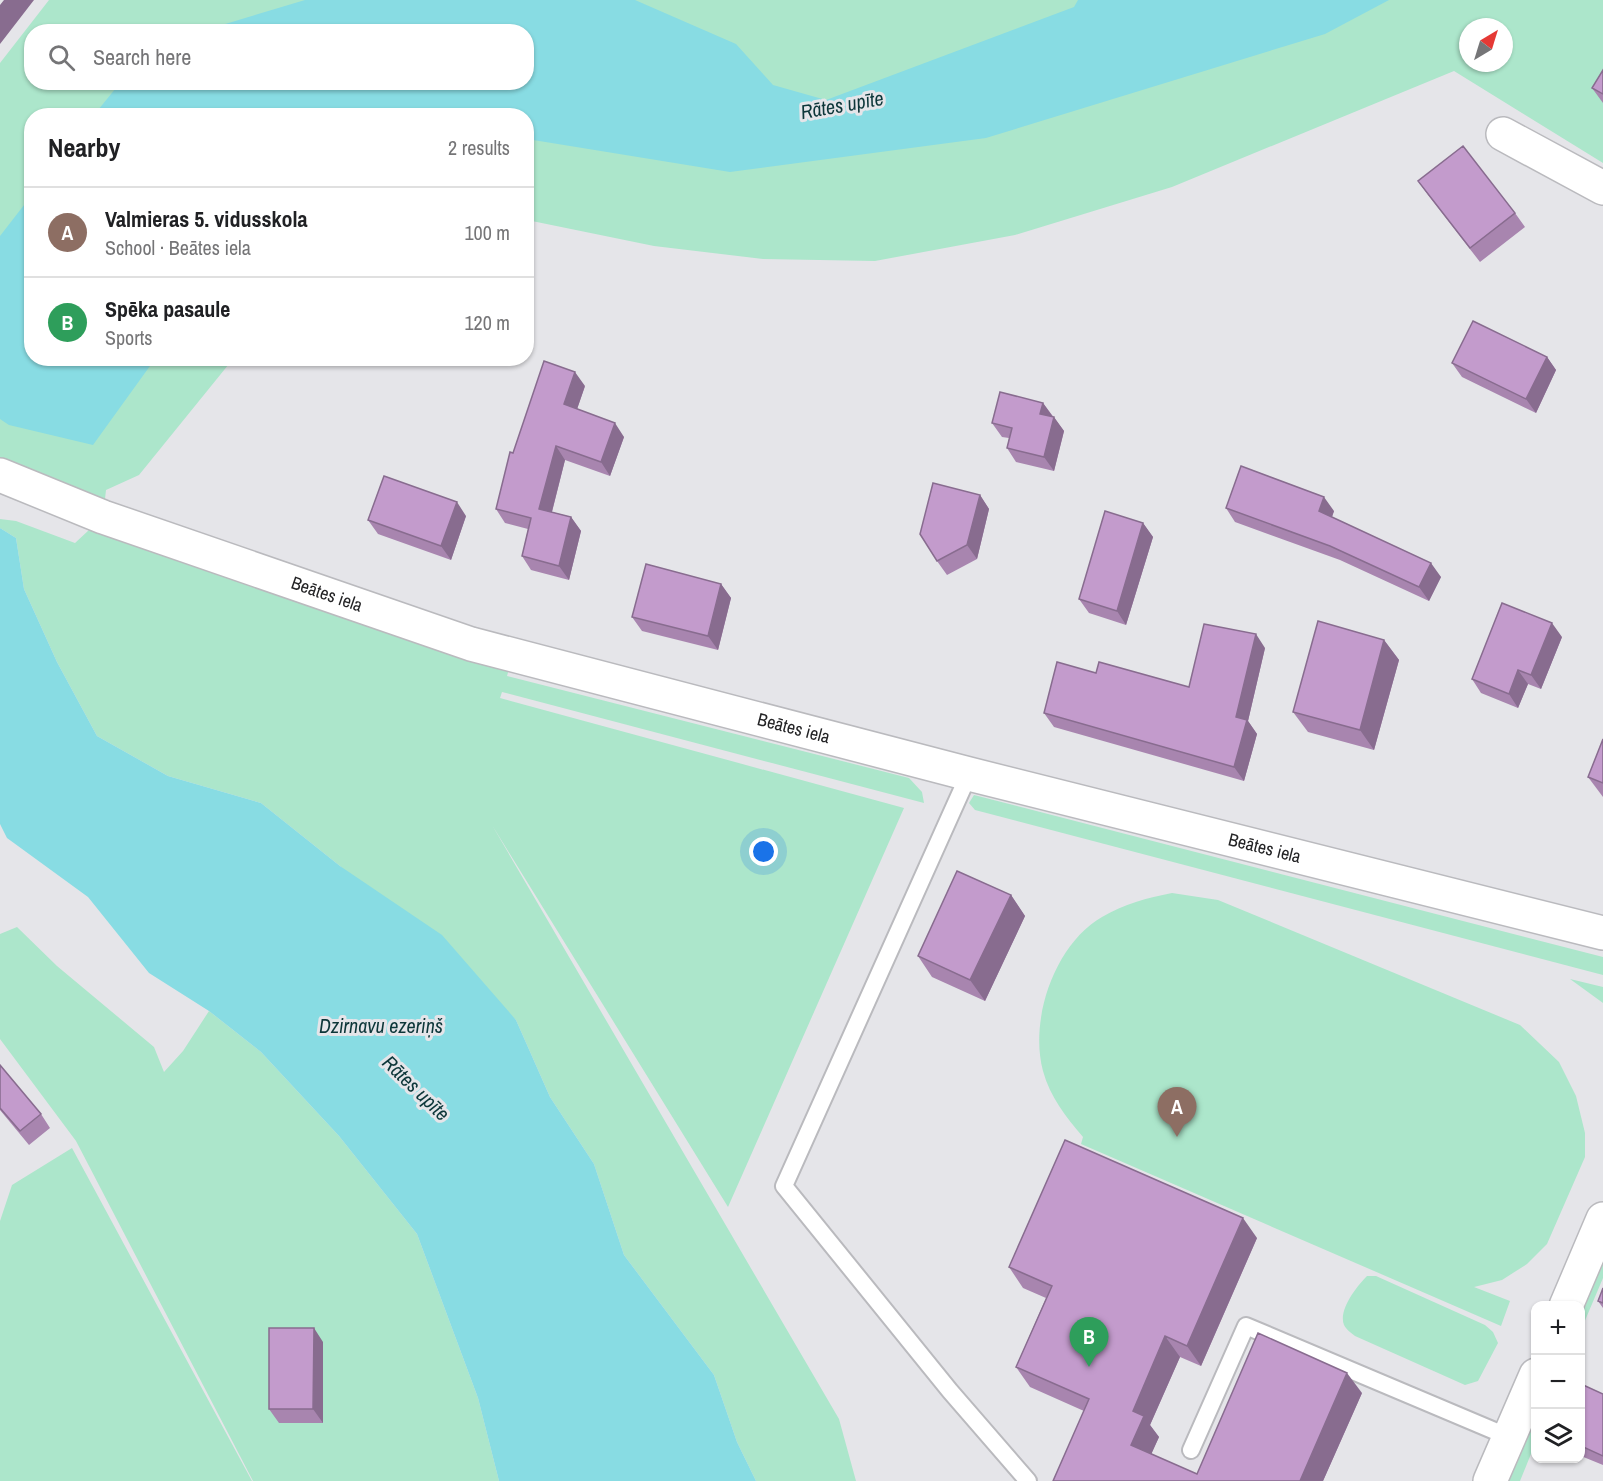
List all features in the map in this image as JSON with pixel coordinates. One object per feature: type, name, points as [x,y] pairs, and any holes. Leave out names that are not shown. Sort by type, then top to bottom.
[{"type":"street","points":[[1503,134],[1603,188]]},
{"type":"street","name":"Beātes iela","points":[[0,475],[103,517],[471,644],[969,774],[1603,933]]},
{"type":"street","points":[[1568,1301],[1603,1220]]},
{"type":"street","points":[[1490,1481],[1531,1386]]},
{"type":"lane","points":[[969,774],[784,1186],[950,1391],[1028,1481]]},
{"type":"lane","points":[[1191,1450],[1246,1326],[1509,1437]]},
{"type":"green space","points":[[49,0],[1603,0],[1603,163],[1454,71],[1172,187],[1015,235],[875,261],[763,259],[654,246],[534,221],[534,108],[24,108],[24,366],[227,366],[139,475],[106,490],[103,517],[0,475],[0,63],[24,32],[24,90],[534,90],[534,24],[30,24]]},
{"type":"green space","points":[[103,517],[513,655],[507,676],[909,778],[922,792],[924,803],[502,692],[500,698],[904,808],[728,1207],[492,825],[839,1419],[856,1481],[756,1481],[737,1442],[714,1375],[624,1255],[594,1164],[550,1097],[516,1020],[340,866],[261,803],[168,776],[97,736],[57,662],[24,589],[16,538],[0,528],[0,519],[16,521],[75,543]]},
{"type":"green space","points":[[974,795],[1603,957],[1603,975],[975,810],[969,803]]},
{"type":"green space","points":[[1172,893],[1218,900],[1520,1025],[1559,1062],[1576,1096],[1585,1133],[1585,1157],[1547,1244],[1527,1264],[1502,1280],[1474,1287],[1510,1301],[1501,1326],[1081,1144],[1083,1137],[1054,1098],[1043,1071],[1040,1029],[1043,1007],[1050,985],[1059,964],[1085,929],[1119,908]]},
{"type":"green space","points":[[17,927],[57,966],[154,1047],[164,1072],[183,1051],[209,1011],[261,1052],[339,1136],[417,1234],[478,1398],[499,1481],[253,1481],[76,1141],[0,1039],[0,934]]},
{"type":"green space","points":[[1570,979],[1603,987],[1603,1003]]},
{"type":"green space","points":[[72,1148],[252,1481],[0,1481],[0,1221],[12,1185]]},
{"type":"green space","points":[[1603,1241],[1603,1278],[1585,1321],[1585,1301],[1582,1301]]},
{"type":"green space","points":[[1367,1276],[1376,1276],[1485,1325],[1493,1332],[1498,1343],[1478,1381],[1465,1385],[1355,1336],[1349,1331],[1344,1325],[1344,1312],[1354,1292]]},
{"type":"green space","points":[[1531,1418],[1531,1454],[1520,1481],[1503,1481]]},
{"type":"water","name":"Rātes upīte","points":[[305,0],[635,0],[736,44],[773,85],[826,100],[1074,7],[1078,0],[1389,0],[1325,34],[986,138],[730,172],[534,140],[534,108],[100,108],[114,90],[534,90],[534,24],[225,24]]},
{"type":"water","points":[[24,205],[24,366],[150,366],[93,445],[9,425],[0,419],[0,236]]},
{"type":"water","name":"Dzirnavu ezeriņš","points":[[0,528],[16,538],[24,589],[57,662],[97,736],[168,776],[261,803],[340,866],[442,935],[516,1020],[550,1097],[594,1164],[624,1255],[714,1375],[737,1442],[756,1481],[499,1481],[478,1398],[417,1234],[339,1136],[261,1052],[209,1011],[149,973],[88,897],[7,838],[0,824]]},
{"type":"building","points":[[1603,70],[1603,94],[1592,88]]},
{"type":"building","points":[[1463,146],[1515,213],[1470,248],[1418,181]]},
{"type":"building","points":[[1473,321],[1547,357],[1526,399],[1452,363]]},
{"type":"building","points":[[544,361],[575,372],[564,404],[615,423],[601,462],[556,446],[539,509],[571,517],[559,566],[522,556],[531,518],[496,509],[510,452],[513,453]]},
{"type":"building","points":[[1000,392],[1043,403],[1040,414],[1054,417],[1044,457],[1007,448],[1012,428],[992,423]]},
{"type":"building","points":[[1241,466],[1324,497],[1319,511],[1431,563],[1419,587],[1330,546],[1226,508]]},
{"type":"building","points":[[384,476],[457,502],[441,546],[368,520]]},
{"type":"building","points":[[933,483],[980,495],[967,545],[937,561],[920,534]]},
{"type":"building","points":[[1105,511],[1143,523],[1117,611],[1079,599]]},
{"type":"building","points":[[646,564],[721,584],[708,636],[632,617]]},
{"type":"building","points":[[1502,603],[1552,623],[1531,675],[1518,670],[1509,694],[1472,679]]},
{"type":"building","points":[[1318,621],[1384,640],[1360,730],[1293,712]]},
{"type":"building","points":[[1204,624],[1256,634],[1236,717],[1247,720],[1234,767],[1044,713],[1057,662],[1096,673],[1099,662],[1189,687]]},
{"type":"building","points":[[1603,739],[1603,783],[1588,777]]},
{"type":"building","points":[[957,871],[1011,895],[970,980],[918,956]]},
{"type":"building","points":[[0,1065],[41,1114],[20,1131],[0,1108]]},
{"type":"building","points":[[1065,1140],[1243,1218],[1187,1346],[1165,1336],[1133,1411],[1144,1416],[1131,1445],[1197,1474],[1258,1333],[1347,1373],[1300,1481],[1053,1481],[1089,1399],[1016,1367],[1052,1286],[1009,1267]]},
{"type":"building","points":[[1603,1288],[1603,1303],[1598,1301]]},
{"type":"building","points":[[269,1328],[314,1328],[313,1409],[269,1409]]},
{"type":"building","points":[[1585,1386],[1603,1394],[1603,1456],[1585,1448]]},
{"type":"place","name":"Valmieras 5. vidusskola","points":[[1177,1137]]},
{"type":"place","name":"Spēka pasaule","points":[[1089,1367]]}]
